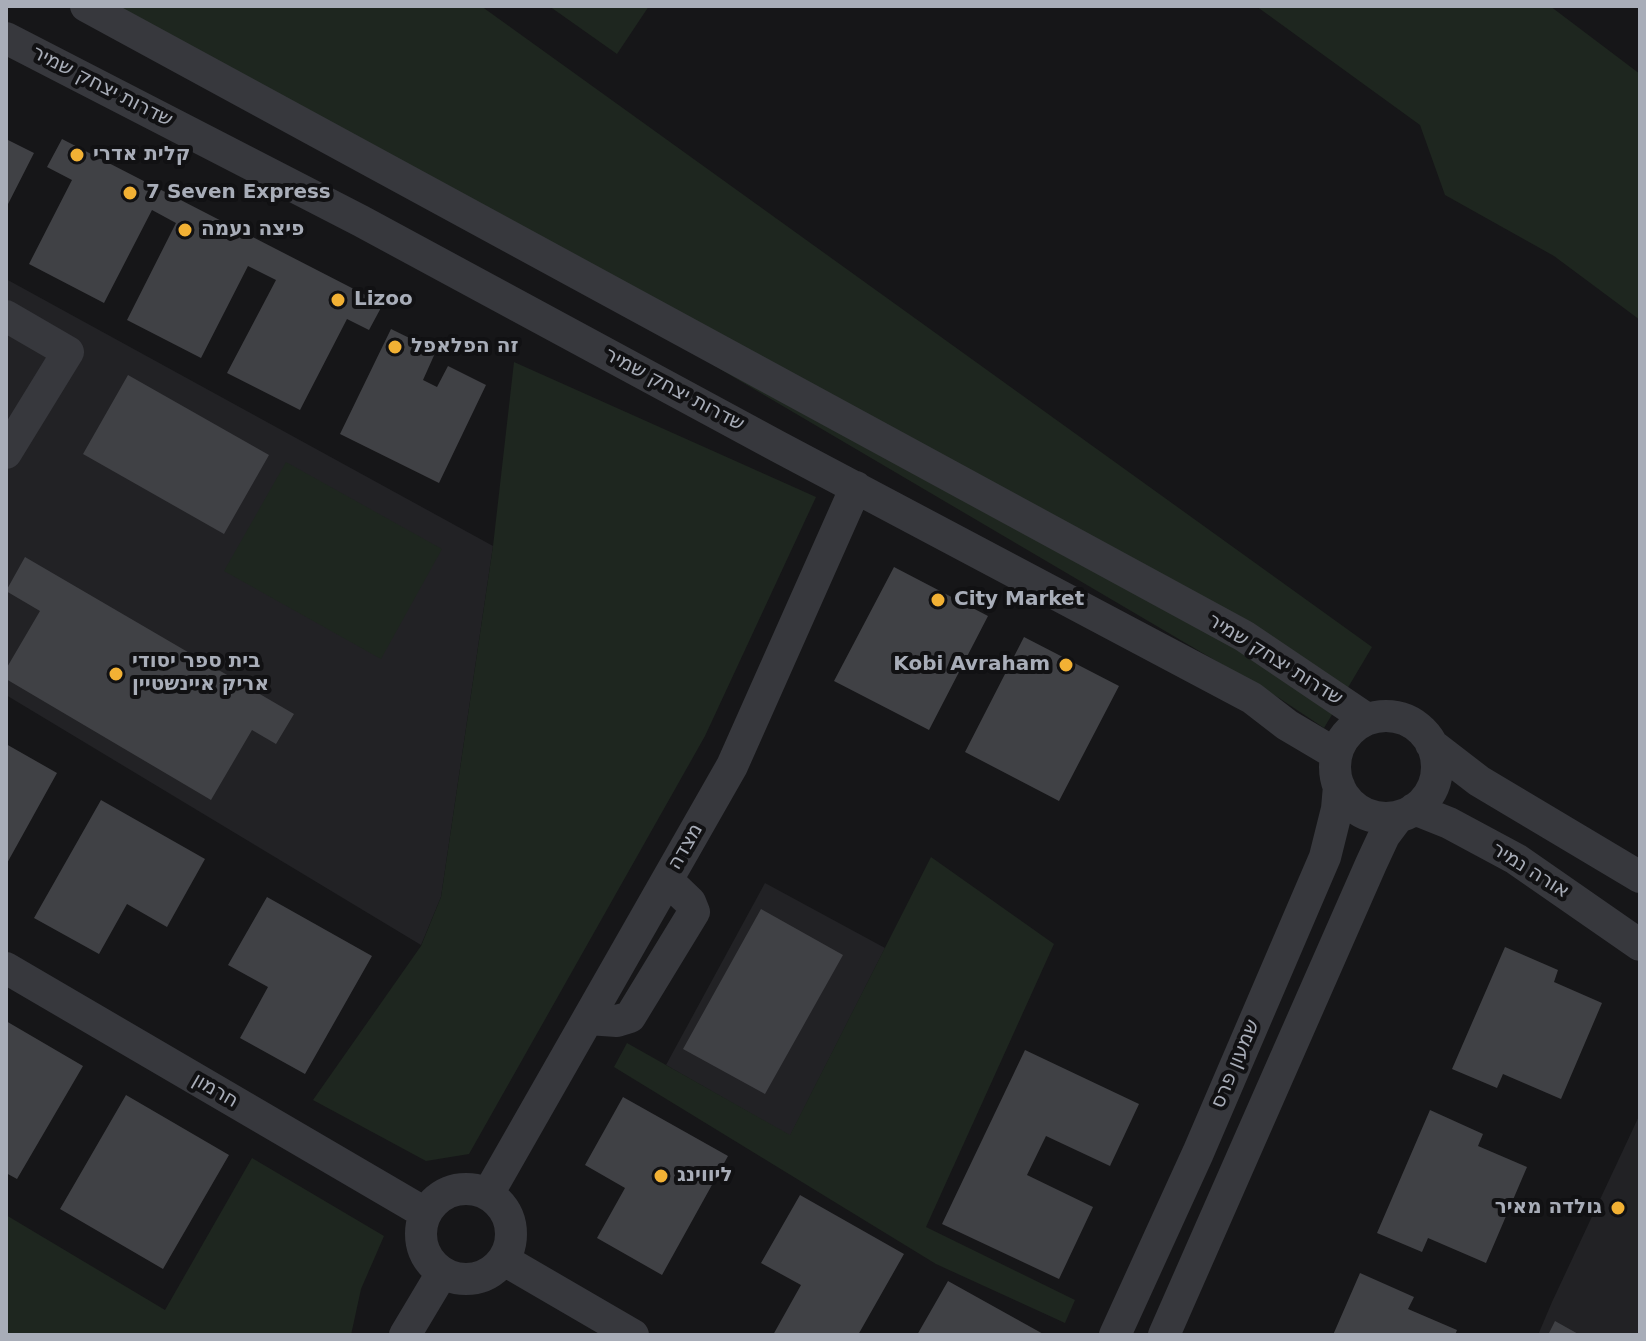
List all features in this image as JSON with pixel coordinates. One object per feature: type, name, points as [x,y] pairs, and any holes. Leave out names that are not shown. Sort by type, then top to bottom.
[{"type":"street","name":"שדרות יצחק שמיר","points":[[86,6],[1244,636],[1367,719]]},
{"type":"street","name":"שדרות יצחק שמיר","points":[[6,38],[361,221],[1252,698],[1287,725],[1336,754]]},
{"type":"street","points":[[6,316],[68,352],[6,453]]},
{"type":"street","name":"מצדה","points":[[488,1194],[732,766],[856,487]]},
{"type":"street","points":[[1406,813],[1384,818],[1370,815],[1346,799],[1339,786],[1334,771],[1342,739],[1353,727],[1367,719],[1382,715],[1411,722],[1431,744],[1479,781],[1640,877]]},
{"type":"street","points":[[1164,1335],[1384,836],[1433,787],[1436,758],[1431,744]]},
{"type":"street","name":"שמעון פרס","points":[[1115,1335],[1198,1153],[1325,857],[1337,809],[1339,786]]},
{"type":"street","name":"אורה נמיר","points":[[1406,813],[1449,823],[1516,859],[1640,945]]},
{"type":"street","name":"חרמון","points":[[6,968],[425,1213]]},
{"type":"street","points":[[459,1189],[488,1194],[500,1204],[512,1231],[504,1260],[494,1270],[468,1280],[442,1273],[424,1253],[421,1227],[425,1213],[445,1193],[459,1189]]},
{"type":"street","points":[[504,1260],[633,1335]]},
{"type":"street","points":[[405,1335],[442,1273]]},
{"type":"shaded area","points":[[103,6],[481,6],[1372,647],[1324,728],[1279,698]]},
{"type":"shaded area","points":[[549,6],[649,6],[617,54]]},
{"type":"shaded area","points":[[1256,6],[1550,6],[1640,74],[1640,320],[1554,256],[1445,195],[1420,125]]},
{"type":"shaded area","points":[[6,279],[493,546],[441,897],[421,945],[6,695]]},
{"type":"shaded area","points":[[514,362],[816,497],[705,736],[469,1154],[426,1161],[313,1100],[421,946],[441,897],[493,546]]},
{"type":"shaded area","points":[[286,462],[442,549],[381,659],[224,571]]},
{"type":"shaded area","points":[[931,857],[1054,944],[926,1227],[1075,1300],[1065,1323],[936,1264],[614,1067],[627,1043],[790,1135]]},
{"type":"shaded area","points":[[765,883],[885,948],[790,1136],[666,1065]]},
{"type":"shaded area","name":"גולדה מאיר","points":[[1640,1114],[1640,1335],[1538,1335],[1552,1302]]},
{"type":"shaded area","points":[[252,1158],[384,1236],[361,1289],[351,1335],[6,1335],[6,1215],[165,1310]]},
{"type":"building","points":[[6,139],[34,153],[6,208]]},
{"type":"building","points":[[62,139],[383,304],[369,330],[347,319],[300,410],[227,373],[276,280],[248,266],[201,358],[127,320],[176,223],[152,210],[104,303],[29,264],[72,180],[47,167]]},
{"type":"building","points":[[391,329],[436,351],[423,380],[437,387],[448,366],[486,385],[439,483],[340,434]]},
{"type":"building","points":[[128,375],[269,455],[224,534],[83,454]]},
{"type":"building","name":"בית ספר יסודי אריק איינשטיין","points":[[25,557],[294,714],[276,744],[252,730],[211,800],[6,679],[6,669],[40,611],[6,591]]},
{"type":"building","points":[[894,567],[988,616],[929,730],[834,681]]},
{"type":"building","points":[[1024,637],[1119,686],[1059,801],[965,752]]},
{"type":"building","points":[[6,744],[57,773],[6,865]]},
{"type":"building","points":[[101,800],[205,859],[167,927],[127,904],[99,954],[34,918]]},
{"type":"building","points":[[267,897],[372,956],[305,1074],[240,1038],[268,987],[228,965]]},
{"type":"building","points":[[761,909],[843,955],[765,1094],[683,1049]]},
{"type":"building","points":[[1505,947],[1558,970],[1554,982],[1602,1003],[1561,1099],[1503,1074],[1497,1088],[1452,1069]]},
{"type":"building","points":[[6,1021],[83,1066],[17,1179],[6,1173]]},
{"type":"building","points":[[1025,1050],[1139,1104],[1110,1166],[1046,1136],[1027,1175],[1093,1207],[1059,1279],[942,1224]]},
{"type":"building","points":[[126,1095],[229,1155],[163,1269],[60,1209]]},
{"type":"building","name":"ליווינג","points":[[623,1097],[728,1156],[662,1275],[597,1238],[625,1188],[585,1165]]},
{"type":"building","points":[[1430,1110],[1483,1134],[1478,1146],[1527,1167],[1486,1263],[1428,1238],[1422,1252],[1377,1233]]},
{"type":"building","points":[[800,1195],[904,1254],[858,1335],[773,1335],[801,1285],[761,1263]]},
{"type":"building","points":[[1360,1273],[1414,1297],[1408,1309],[1457,1330],[1455,1335],[1333,1335]]},
{"type":"building","points":[[948,1281],[1045,1335],[917,1335]]},
{"type":"building","points":[[1555,1321],[1580,1335],[1548,1335]]},
{"type":"place","name":"קלית אדרי","points":[[77,155]]},
{"type":"place","name":"7 Seven Express","points":[[130,193]]},
{"type":"place","name":"פיצה נעמה","points":[[185,230]]},
{"type":"place","name":"Lizoo","points":[[338,300]]},
{"type":"place","name":"זה הפלאפל","points":[[395,347]]},
{"type":"place","name":"City Market","points":[[938,600]]},
{"type":"place","name":"Kobi Avraham","points":[[1066,665]]},
{"type":"place","name":"בית ספר יסודי אריק איינשטיין","points":[[116,674]]},
{"type":"place","name":"ליווינג","points":[[661,1176]]},
{"type":"place","name":"גולדה מאיר","points":[[1618,1208]]}]
